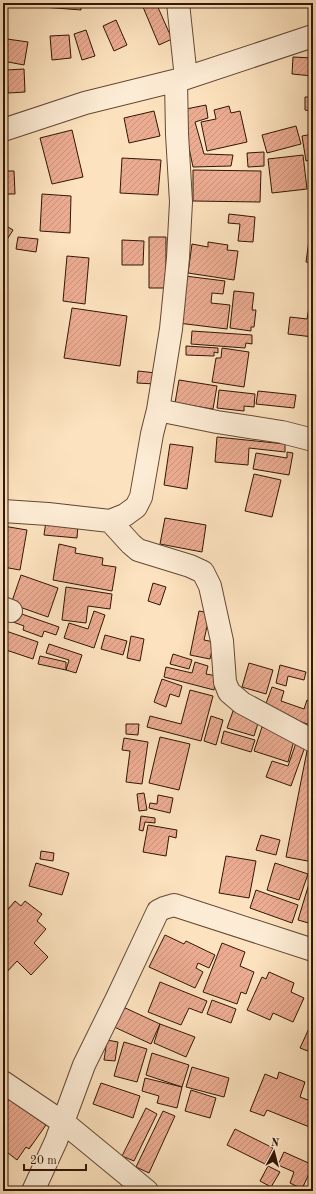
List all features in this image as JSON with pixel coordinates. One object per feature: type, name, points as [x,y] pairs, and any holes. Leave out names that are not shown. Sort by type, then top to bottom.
[{"type":"street","points":[[3,511],[48,514],[110,521],[125,515],[136,507],[141,498],[152,434],[158,410],[171,329],[179,251],[181,202],[177,134],[181,79],[178,3]]},
{"type":"street","points":[[3,130],[85,103],[181,79],[313,36]]},
{"type":"street","points":[[158,410],[217,422],[282,432],[313,440]]},
{"type":"street","points":[[110,521],[138,550],[190,566],[203,572],[210,586],[222,641],[225,682],[229,692],[242,703],[313,741]]},
{"type":"street","points":[[33,1191],[56,1141],[84,1064],[158,911],[174,905],[313,950]]},
{"type":"street","points":[[3,1082],[62,1123],[147,1191]]},
{"type":"building","points":[[44,3],[81,3],[81,10],[43,7]]},
{"type":"building","points":[[156,3],[172,39],[159,45],[143,7]]},
{"type":"building","points":[[116,20],[127,45],[114,51],[103,26]]},
{"type":"building","points":[[86,30],[95,56],[82,60],[74,34]]},
{"type":"building","points":[[69,35],[71,58],[52,60],[50,36]]},
{"type":"building","points":[[7,39],[28,42],[24,65],[3,61]]},
{"type":"building","points":[[293,57],[313,58],[313,76],[292,74]]},
{"type":"building","points":[[24,69],[25,92],[8,93],[7,70]]},
{"type":"building","points":[[305,97],[313,97],[313,129],[309,129],[310,111],[305,110]]},
{"type":"building","points":[[206,105],[208,118],[195,122],[204,154],[233,155],[231,166],[193,167],[181,110]]},
{"type":"building","points":[[229,106],[231,113],[240,111],[247,142],[207,151],[201,122],[216,119],[214,110]]},
{"type":"building","points":[[154,111],[160,136],[129,143],[124,118]]},
{"type":"building","points":[[296,126],[301,144],[267,153],[262,135]]},
{"type":"building","points":[[72,130],[83,177],[52,184],[40,138]]},
{"type":"building","points":[[313,134],[313,159],[306,161],[302,136]]},
{"type":"building","points":[[264,152],[264,166],[248,167],[247,153]]},
{"type":"building","points":[[303,155],[307,189],[272,193],[268,159]]},
{"type":"building","points":[[122,158],[161,160],[158,195],[120,193]]},
{"type":"building","points":[[193,170],[261,171],[260,202],[193,201]]},
{"type":"building","points":[[3,171],[14,171],[15,194],[3,194]]},
{"type":"building","points":[[42,194],[71,196],[70,233],[40,231]]},
{"type":"building","points":[[313,212],[313,263],[306,262]]},
{"type":"building","points":[[229,214],[255,217],[253,242],[238,241],[240,224],[228,223]]},
{"type":"building","points":[[3,224],[13,230],[8,238],[3,235]]},
{"type":"building","points":[[18,237],[38,239],[36,252],[16,249]]},
{"type":"building","points":[[149,237],[166,237],[166,288],[149,288]]},
{"type":"building","points":[[122,240],[144,241],[143,265],[122,265]]},
{"type":"building","points":[[208,242],[228,245],[227,250],[238,251],[234,280],[188,273],[192,244],[208,247]]},
{"type":"building","points":[[67,256],[89,258],[85,304],[63,301]]},
{"type":"building","points":[[185,276],[225,281],[223,294],[212,293],[211,303],[230,305],[227,329],[178,323]]},
{"type":"building","points":[[313,284],[313,337],[288,334],[290,317],[307,319]]},
{"type":"building","points":[[234,291],[254,293],[252,310],[256,310],[254,327],[251,327],[251,331],[230,328]]},
{"type":"building","points":[[72,308],[127,316],[120,366],[64,358]]},
{"type":"building","points":[[192,331],[252,335],[252,344],[246,343],[245,348],[191,344]]},
{"type":"building","points":[[186,346],[218,348],[218,353],[214,352],[214,356],[186,355]]},
{"type":"building","points":[[222,348],[249,352],[244,387],[212,382],[216,358],[221,358]]},
{"type":"building","points":[[138,371],[156,373],[155,384],[137,383]]},
{"type":"building","points":[[179,380],[217,386],[213,409],[175,403]]},
{"type":"building","points":[[219,390],[255,394],[254,407],[244,406],[244,411],[217,408]]},
{"type":"building","points":[[258,391],[296,395],[294,408],[256,404]]},
{"type":"building","points":[[217,437],[285,444],[285,452],[249,448],[248,465],[215,462]]},
{"type":"building","points":[[170,444],[193,447],[187,489],[164,485]]},
{"type":"building","points":[[287,452],[293,453],[289,475],[253,469],[256,453],[287,458]]},
{"type":"building","points":[[254,474],[281,480],[272,517],[245,511]]},
{"type":"building","points":[[165,518],[206,525],[202,552],[160,544]]},
{"type":"building","points":[[46,521],[78,524],[77,538],[44,535]]},
{"type":"building","points":[[3,526],[27,530],[20,570],[3,567]]},
{"type":"building","points":[[59,544],[76,548],[75,553],[103,558],[102,565],[116,567],[112,591],[53,580]]},
{"type":"building","points":[[21,575],[58,588],[48,617],[11,604]]},
{"type":"building","points":[[153,583],[166,587],[160,605],[148,601]]},
{"type":"building","points":[[66,587],[112,594],[110,609],[88,606],[86,623],[62,620]]},
{"type":"building","points":[[94,611],[105,615],[94,648],[64,638],[69,623],[88,629]]},
{"type":"building","points":[[199,611],[210,613],[204,640],[214,642],[210,659],[190,655]]},
{"type":"building","points":[[16,612],[59,627],[56,635],[44,631],[42,637],[23,630],[24,626],[13,622]]},
{"type":"building","points":[[3,630],[38,642],[33,659],[3,649]]},
{"type":"building","points":[[105,635],[127,641],[123,655],[101,649]]},
{"type":"building","points":[[131,636],[144,639],[140,661],[127,658]]},
{"type":"building","points":[[49,644],[82,655],[76,673],[66,670],[69,660],[46,653]]},
{"type":"building","points":[[173,654],[192,660],[189,669],[170,664]]},
{"type":"building","points":[[40,656],[66,662],[66,670],[38,664]]},
{"type":"building","points":[[195,662],[208,666],[206,674],[217,676],[214,690],[164,677],[166,667],[192,673]]},
{"type":"building","points":[[249,663],[273,670],[266,694],[242,687]]},
{"type":"building","points":[[280,665],[306,672],[304,680],[288,676],[286,686],[276,683]]},
{"type":"building","points":[[162,679],[182,686],[179,697],[170,694],[166,707],[154,702]]},
{"type":"building","points":[[272,687],[284,691],[281,701],[304,709],[307,700],[313,702],[313,726],[264,709]]},
{"type":"building","points":[[190,690],[213,696],[201,741],[147,727],[150,716],[181,724]]},
{"type":"building","points":[[233,711],[259,720],[254,736],[227,728]]},
{"type":"building","points":[[211,716],[223,720],[216,745],[204,741]]},
{"type":"building","points":[[126,724],[139,724],[138,735],[126,734]]},
{"type":"building","points":[[262,727],[295,737],[288,762],[254,751]]},
{"type":"building","points":[[224,731],[255,740],[251,752],[221,743]]},
{"type":"building","points":[[160,737],[190,744],[179,790],[149,783]]},
{"type":"building","points":[[124,738],[148,742],[142,784],[126,782],[130,751],[122,750]]},
{"type":"building","points":[[297,740],[306,744],[291,786],[266,777],[272,761],[288,766]]},
{"type":"building","points":[[307,751],[313,752],[313,862],[286,857]]},
{"type":"building","points":[[144,793],[147,810],[139,811],[137,794]]},
{"type":"building","points":[[158,795],[173,798],[170,813],[149,808],[150,803],[157,804]]},
{"type":"building","points":[[141,816],[155,818],[155,823],[145,822],[143,831],[139,830]]},
{"type":"building","points":[[148,825],[177,830],[176,838],[169,836],[166,856],[143,852]]},
{"type":"building","points":[[261,835],[280,840],[276,855],[256,850]]},
{"type":"building","points":[[41,851],[54,853],[53,861],[40,859]]},
{"type":"building","points":[[226,856],[256,861],[249,898],[219,893]]},
{"type":"building","points":[[36,863],[69,873],[62,895],[29,886]]},
{"type":"building","points":[[275,863],[308,874],[299,900],[267,890]]},
{"type":"building","points":[[311,877],[313,877],[313,929],[311,928],[312,924],[298,920]]},
{"type":"building","points":[[256,890],[298,905],[292,923],[250,908]]},
{"type":"building","points":[[15,901],[21,906],[25,901],[42,914],[37,921],[46,929],[34,943],[48,957],[31,975],[17,961],[5,974],[3,973],[3,915]]},
{"type":"building","points":[[165,935],[184,944],[186,941],[215,955],[209,968],[198,963],[196,968],[203,972],[195,988],[149,967]]},
{"type":"building","points":[[222,943],[245,952],[240,966],[254,972],[246,994],[241,992],[237,1004],[203,992]]},
{"type":"building","points":[[269,972],[294,983],[291,992],[304,998],[293,1022],[273,1013],[270,1020],[247,1010],[262,977],[266,979]]},
{"type":"building","points":[[160,982],[207,1001],[202,1013],[189,1008],[181,1025],[148,1012]]},
{"type":"building","points":[[212,1000],[236,1009],[231,1023],[207,1014]]},
{"type":"building","points":[[121,1006],[160,1024],[151,1044],[112,1026]]},
{"type":"building","points":[[160,1024],[195,1037],[186,1057],[154,1043]]},
{"type":"building","points":[[311,1024],[313,1025],[313,1053],[300,1048]]},
{"type":"building","points":[[107,1040],[118,1042],[115,1061],[104,1060]]},
{"type":"building","points":[[124,1042],[147,1049],[137,1082],[114,1076]]},
{"type":"building","points":[[152,1053],[189,1065],[182,1087],[146,1075]]},
{"type":"building","points":[[192,1067],[229,1078],[224,1097],[186,1087]]},
{"type":"building","points":[[279,1072],[305,1082],[300,1097],[313,1102],[312,1128],[267,1110],[264,1116],[250,1111],[265,1074],[277,1079]]},
{"type":"building","points":[[145,1078],[182,1087],[177,1108],[157,1103],[159,1096],[142,1091]]},
{"type":"building","points":[[101,1083],[140,1096],[133,1118],[93,1104]]},
{"type":"building","points":[[191,1090],[216,1098],[210,1118],[185,1111]]},
{"type":"building","points":[[9,1099],[46,1125],[29,1149],[26,1147],[17,1160],[3,1149],[3,1107]]},
{"type":"building","points":[[146,1108],[157,1114],[134,1161],[122,1156]]},
{"type":"building","points":[[163,1111],[175,1116],[149,1173],[136,1167]]},
{"type":"building","points":[[235,1129],[273,1148],[265,1164],[227,1145]]},
{"type":"building","points":[[284,1152],[313,1165],[302,1189],[290,1183],[294,1172],[278,1165]]},
{"type":"building","points":[[268,1166],[280,1172],[271,1187],[260,1181]]}]
